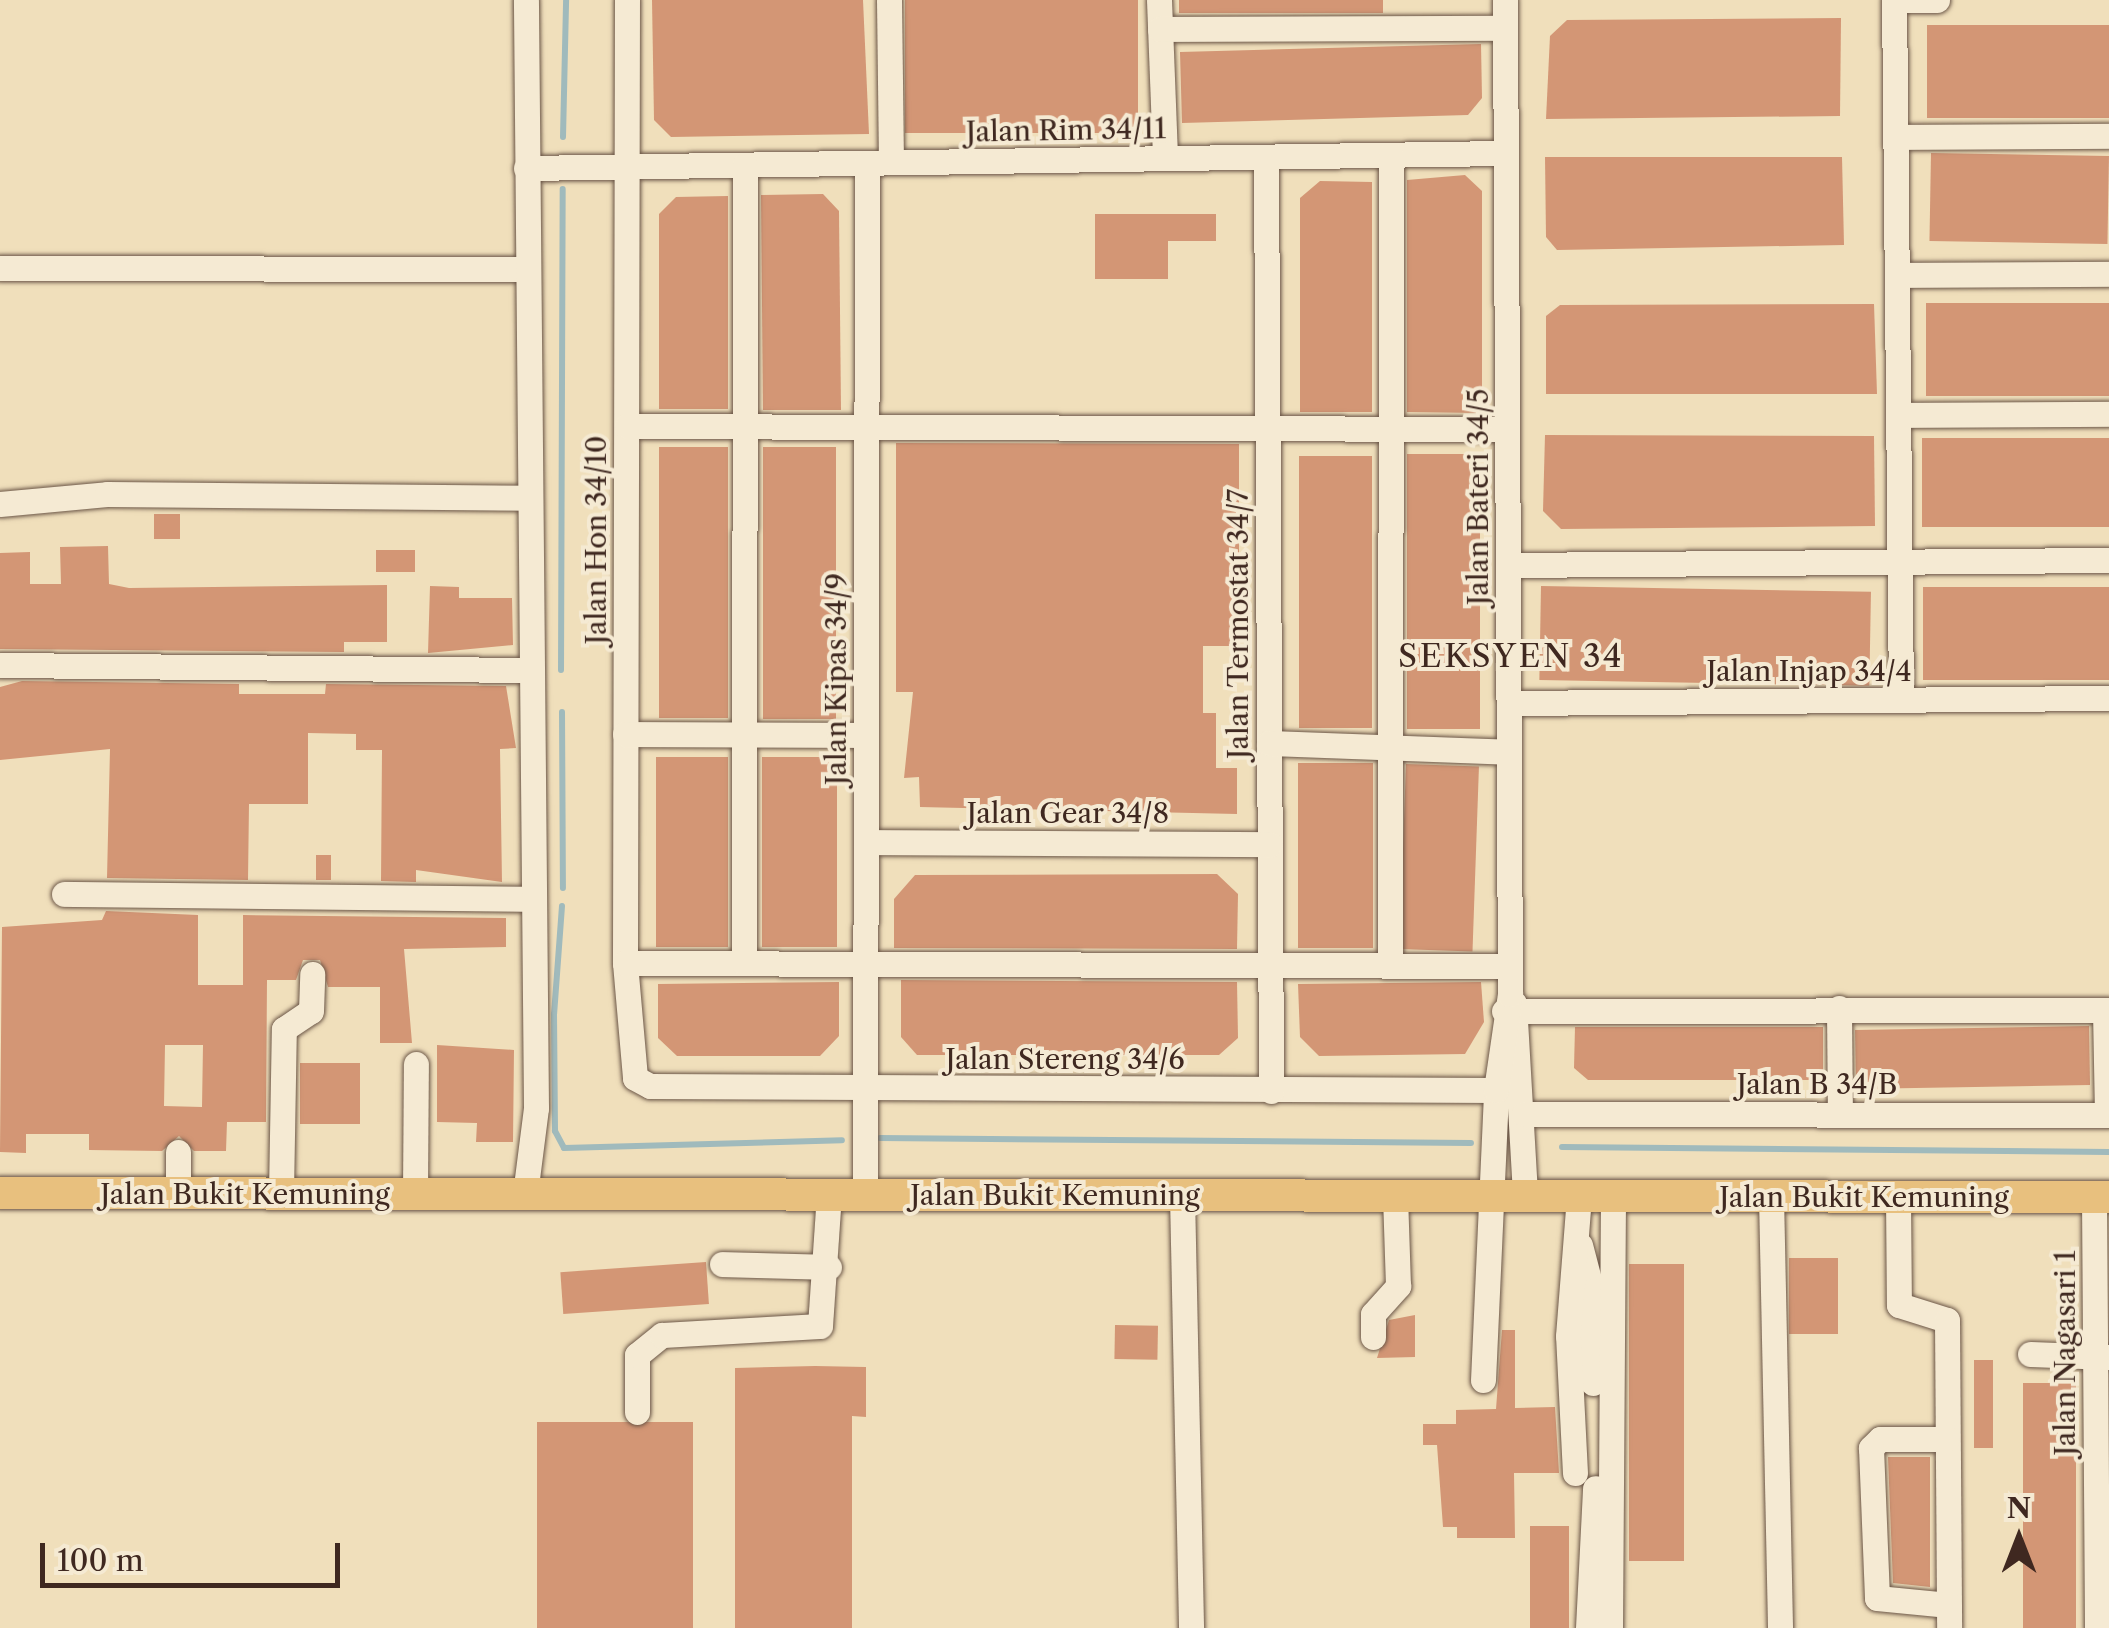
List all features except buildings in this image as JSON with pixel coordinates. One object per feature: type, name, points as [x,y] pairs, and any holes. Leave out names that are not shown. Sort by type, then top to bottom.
[{"type":"main road","name":"Jalan Bukit Kemuning","points":[[0,1193],[2101,1197]]},
{"type":"street","points":[[525,1194],[525,1135],[536,1108],[526,0]]},
{"type":"street","name":"Jalan Hon 34/10","points":[[627,0],[626,963],[635,1078]]},
{"type":"street","name":"Jalan Kipas 34/9","points":[[865,1195],[867,427],[889,0]]},
{"type":"street","points":[[1159,0],[1165,158]]},
{"type":"street","name":"Jalan Bateri 34/5","points":[[1505,0],[1510,1005]]},
{"type":"street","points":[[1901,700],[1894,0],[1937,0]]},
{"type":"street","points":[[1160,29],[1505,28]]},
{"type":"street","points":[[1895,136],[2109,136]]},
{"type":"street","name":"Jalan Rim 34/11","points":[[526,168],[1506,153]]},
{"type":"street","points":[[1390,966],[1391,155]]},
{"type":"street","name":"Jalan Termostat 34/7","points":[[1266,157],[1271,1090]]},
{"type":"street","points":[[744,964],[745,165]]},
{"type":"street","points":[[0,268],[527,269]]},
{"type":"street","points":[[1897,275],[2109,274]]},
{"type":"street","points":[[1898,415],[2109,414]]},
{"type":"street","points":[[627,426],[1508,430]]},
{"type":"street","points":[[0,504],[107,494],[530,498]]},
{"type":"street","points":[[1508,565],[2109,560]]},
{"type":"street","points":[[0,665],[532,670]]},
{"type":"street","name":"Jalan Injap 34/4","points":[[1509,703],[2109,698]]},
{"type":"street","points":[[626,734],[866,736]]},
{"type":"street","points":[[1269,743],[1509,752]]},
{"type":"street","name":"Jalan Gear 34/8","points":[[866,842],[1270,844]]},
{"type":"street","points":[[64,894],[534,899]]},
{"type":"street","points":[[626,963],[1510,966]]},
{"type":"street","points":[[281,1194],[284,1029],[312,1011],[312,974]]},
{"type":"street","points":[[1510,1005],[2107,1010],[2108,1115]]},
{"type":"street","points":[[1484,1380],[1496,1090],[1510,1005]]},
{"type":"street","points":[[1510,1005],[1524,1114],[1525,1196]]},
{"type":"street","points":[[1839,1008],[1840,1114]]},
{"type":"street","points":[[415,1194],[416,1064]]},
{"type":"street","name":"Jalan Stereng 34/6","points":[[635,1078],[865,1088],[1496,1090]]},
{"type":"street","name":"Jalan B 34/B","points":[[1524,1114],[2108,1115]]},
{"type":"street","points":[[178,1152],[178,1194]]},
{"type":"street","points":[[637,1412],[638,1355],[662,1335],[820,1326],[830,1266],[830,1195]]},
{"type":"street","points":[[1182,1196],[1191,1628]]},
{"type":"street","points":[[1373,1338],[1373,1314],[1398,1286],[1395,1196]]},
{"type":"street","points":[[1575,1473],[1568,1336],[1580,1246],[1579,1196]]},
{"type":"street","points":[[1610,1628],[1613,1196]]},
{"type":"street","points":[[1771,1196],[1780,1628]]},
{"type":"street","points":[[1898,1197],[1899,1305],[1947,1320],[1949,1616],[1877,1598],[1871,1448],[1880,1439],[1947,1439]]},
{"type":"street","name":"Jalan Nagasari 1","points":[[2097,1628],[2103,1600],[2101,1197]]},
{"type":"street","points":[[1580,1246],[1592,1310],[1588,1628]]},
{"type":"street","points":[[722,1264],[830,1266]]},
{"type":"street","points":[[2030,1354],[2102,1356]]},
{"type":"waterway","points":[[563,137],[566,0]]},
{"type":"waterway","points":[[561,670],[563,189]]},
{"type":"waterway","points":[[562,712],[563,888]]},
{"type":"waterway","points":[[562,906],[554,1014],[555,1131],[564,1148],[842,1140]]},
{"type":"waterway","points":[[880,1138],[1471,1143]]},
{"type":"waterway","points":[[1562,1147],[2109,1152]]},
{"type":"district","name":"SEKSYEN 34","points":[[1511,656]]}]
